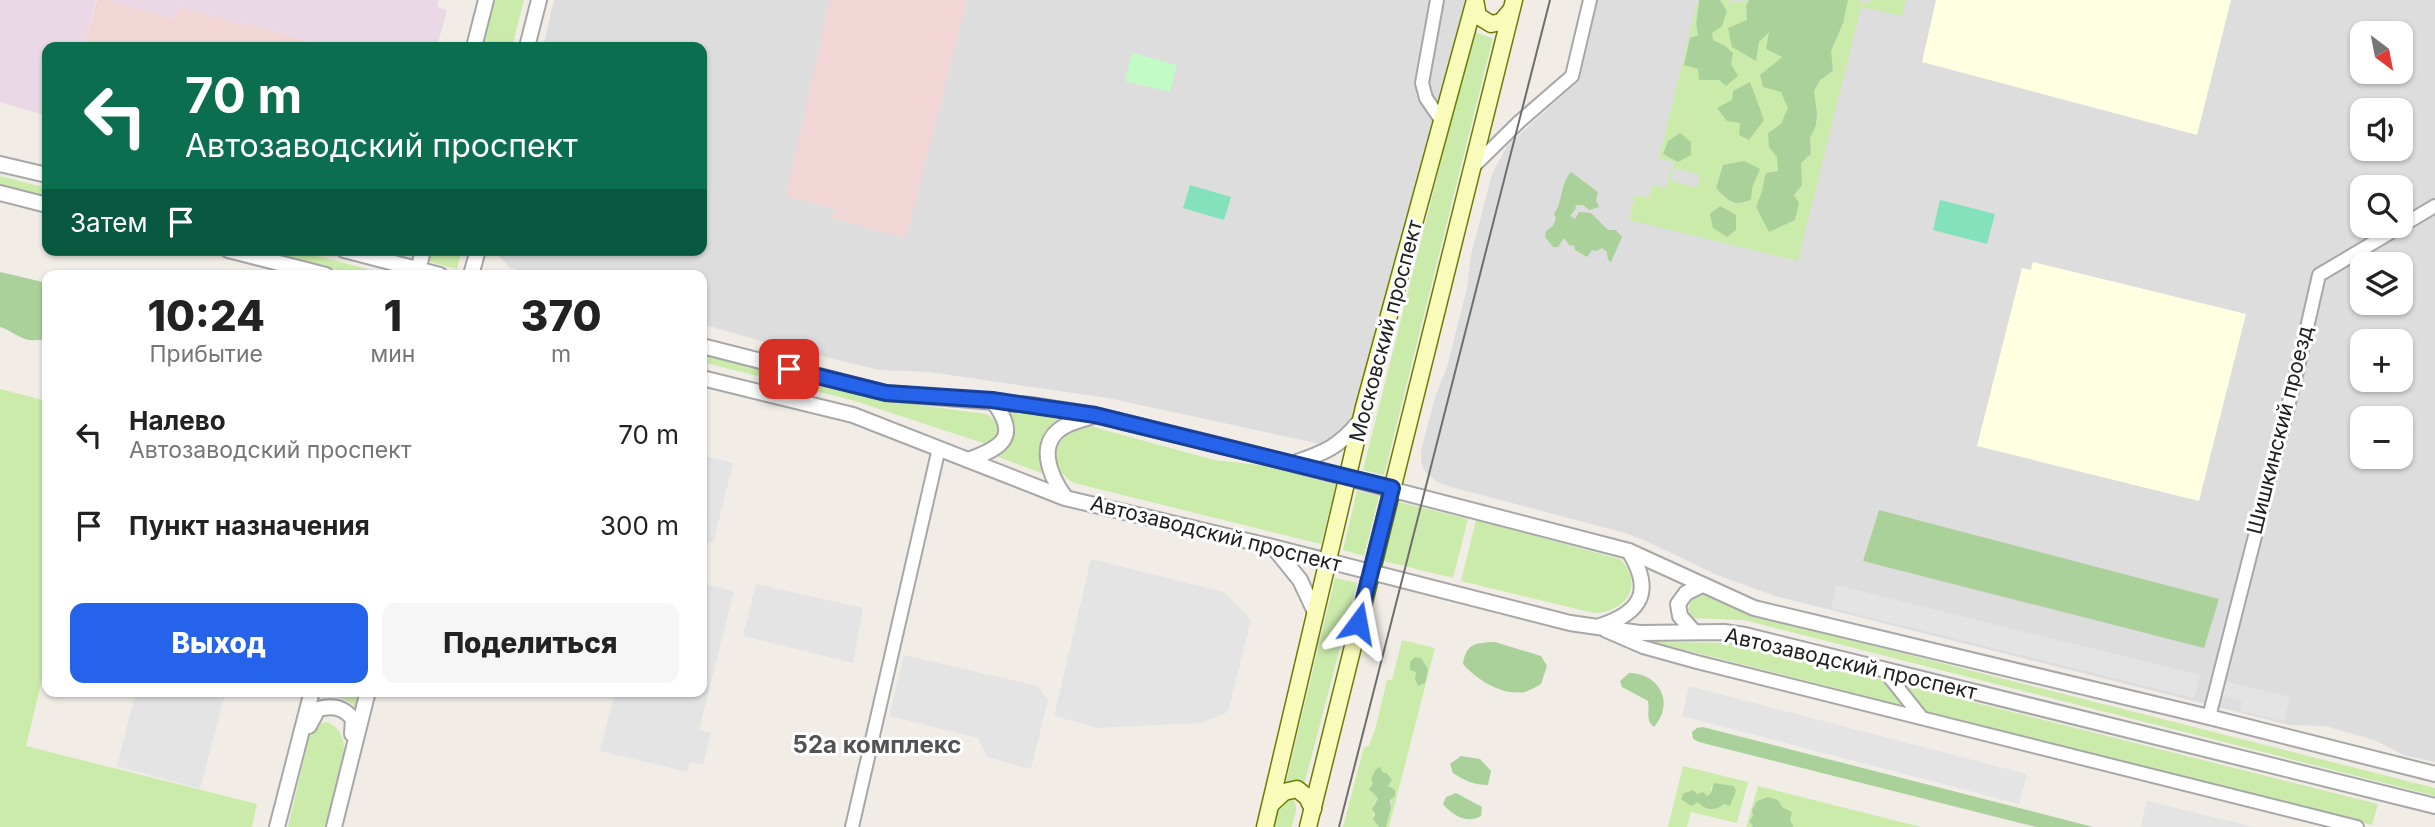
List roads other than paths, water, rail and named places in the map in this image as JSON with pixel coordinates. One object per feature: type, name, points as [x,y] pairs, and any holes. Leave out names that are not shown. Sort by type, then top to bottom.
[{"type":"main road","name":"Московский проспект","points":[[1265,827],[1360,420],[1475,0]]},
{"type":"main road","points":[[1475,0],[1478,16],[1491,24],[1502,22],[1513,5]]},
{"type":"main road","name":"Московский проспект","points":[[1308,827],[1513,5]]},
{"type":"main road","points":[[1271,804],[1284,792],[1297,789],[1307,797],[1312,809]]},
{"type":"street","points":[[475,42],[486,0]]},
{"type":"street","points":[[1437,0],[1422,83],[1426,99],[1443,123]]},
{"type":"street","points":[[1472,168],[1572,76],[1590,0]]},
{"type":"street","points":[[528,42],[538,4]]},
{"type":"street","points":[[0,164],[42,174]]},
{"type":"street","points":[[0,193],[42,204]]},
{"type":"street","name":"Шишкинский проезд","points":[[2209,717],[2319,275],[2435,206]]},
{"type":"street","points":[[252,256],[306,270]]},
{"type":"street","points":[[364,256],[411,270]]},
{"type":"street","name":"Автозаводский проспект","points":[[707,347],[886,393],[992,400],[1095,415],[1294,463],[1629,551],[1754,608],[2435,774]]},
{"type":"street","name":"Автозаводский проспект","points":[[707,378],[853,415],[1065,498],[1273,547],[1570,623],[1639,633],[1745,635],[2435,806]]},
{"type":"street","points":[[968,460],[992,451],[1001,445],[1005,438],[1006,422],[992,400]]},
{"type":"street","points":[[1065,498],[1051,477],[1046,458],[1052,439],[1064,426],[1095,415]]},
{"type":"street","points":[[1294,463],[1338,445],[1360,420]]},
{"type":"street","points":[[852,827],[939,448]]},
{"type":"street","points":[[1273,547],[1300,580],[1315,612]]},
{"type":"street","points":[[1595,627],[1629,614],[1638,604],[1642,593],[1642,580],[1638,565],[1629,551]]},
{"type":"street","points":[[1695,632],[1680,616],[1678,604],[1686,593],[1702,585]]},
{"type":"street","points":[[1595,627],[1643,647],[1697,662],[2357,827]]},
{"type":"street","points":[[1883,669],[1922,718]]},
{"type":"street","points":[[277,827],[310,697]]},
{"type":"street","points":[[334,827],[366,697]]},
{"type":"street","points":[[297,750],[318,709],[337,707],[353,719],[349,763]]},
{"type":"tram line","points":[[1339,827],[1550,0]]},
{"type":"district","name":"52а комплекс","points":[[877,745]]}]
